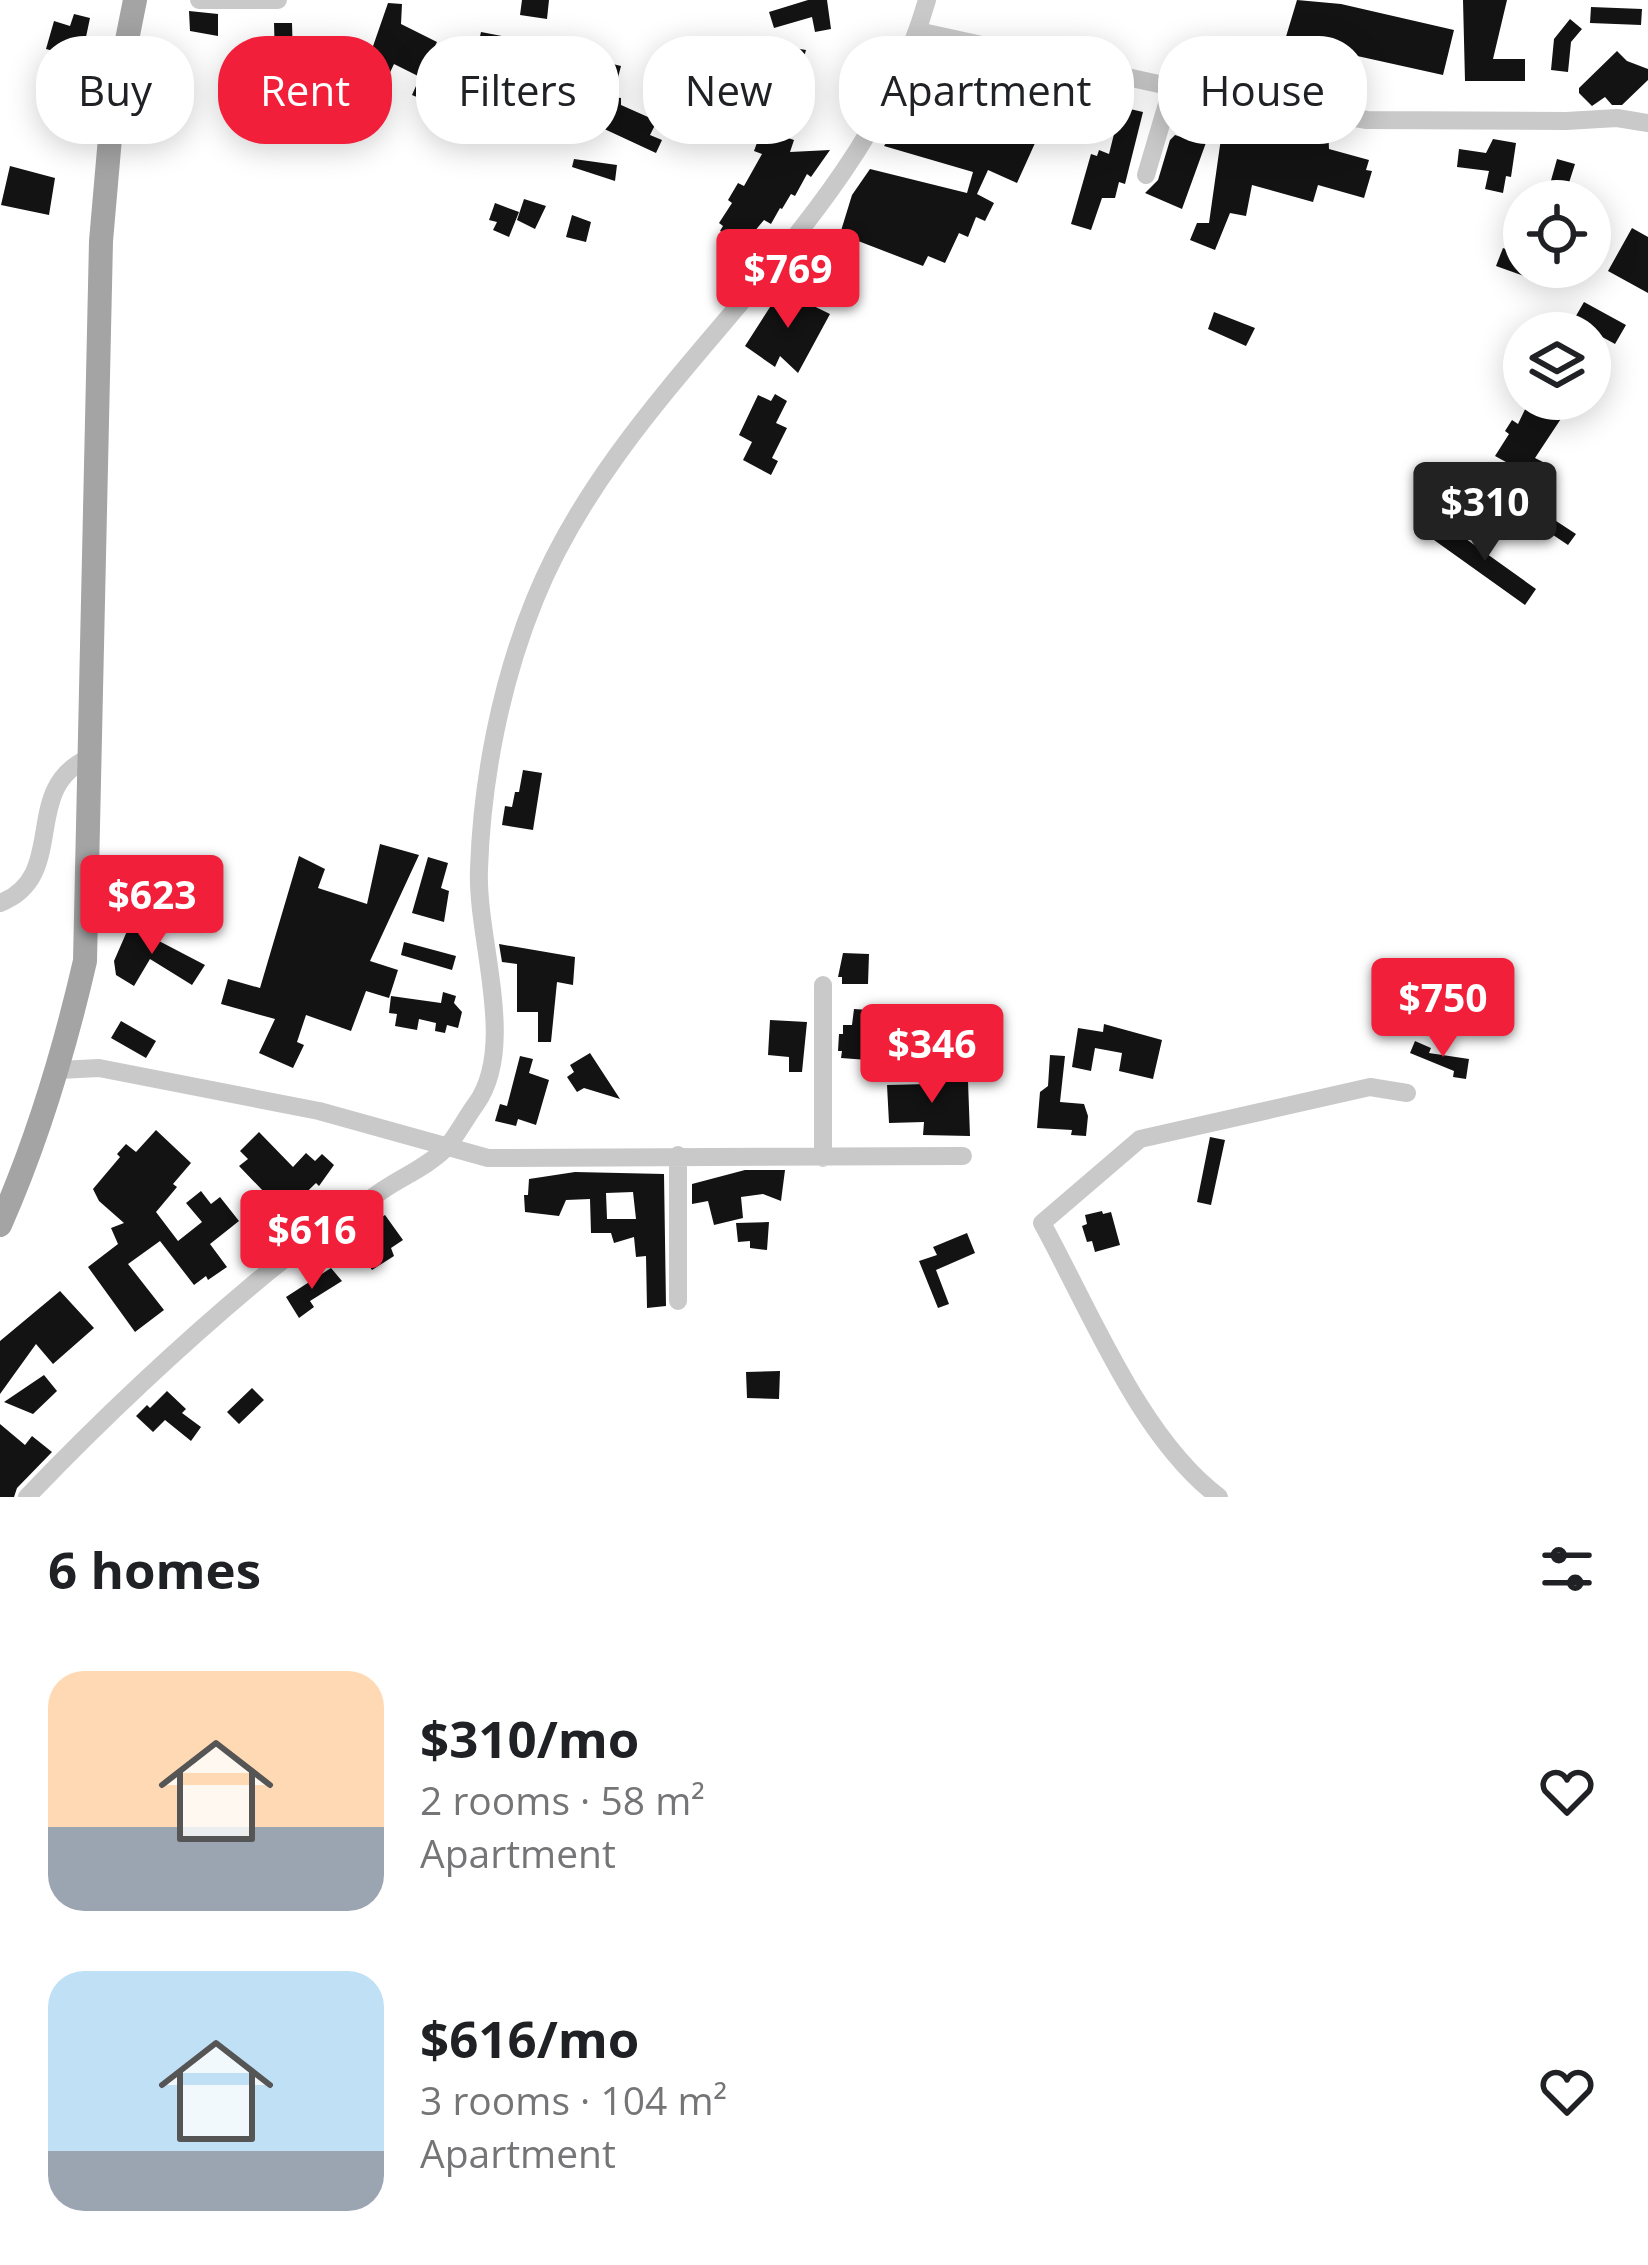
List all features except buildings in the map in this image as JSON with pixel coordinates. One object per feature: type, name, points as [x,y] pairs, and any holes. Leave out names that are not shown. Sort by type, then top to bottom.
[{"type":"main road","points":[[0,1225],[59,1070],[85,961],[101,241],[112,115],[135,0]]},
{"type":"street","points":[[199,0],[278,0]]},
{"type":"street","points":[[27,1497],[257,1281],[446,1148],[479,1099],[494,1057],[495,1024],[478,869],[494,739],[535,600],[570,526],[648,414],[865,140],[890,99],[927,0]]},
{"type":"street","points":[[918,31],[1158,83]]},
{"type":"street","points":[[1367,120],[1617,118],[1648,123]]},
{"type":"street","points":[[1146,175],[1158,134]]},
{"type":"street","points":[[0,903],[30,879],[40,860],[54,787],[70,767],[89,758]]},
{"type":"street","points":[[823,985],[823,1158]]},
{"type":"street","points":[[59,1070],[99,1068],[319,1111],[488,1158],[963,1156]]},
{"type":"street","points":[[1219,1497],[1195,1479],[1154,1428],[1042,1223],[1140,1138],[1370,1087],[1407,1093]]},
{"type":"street","points":[[678,1155],[678,1301]]}]
